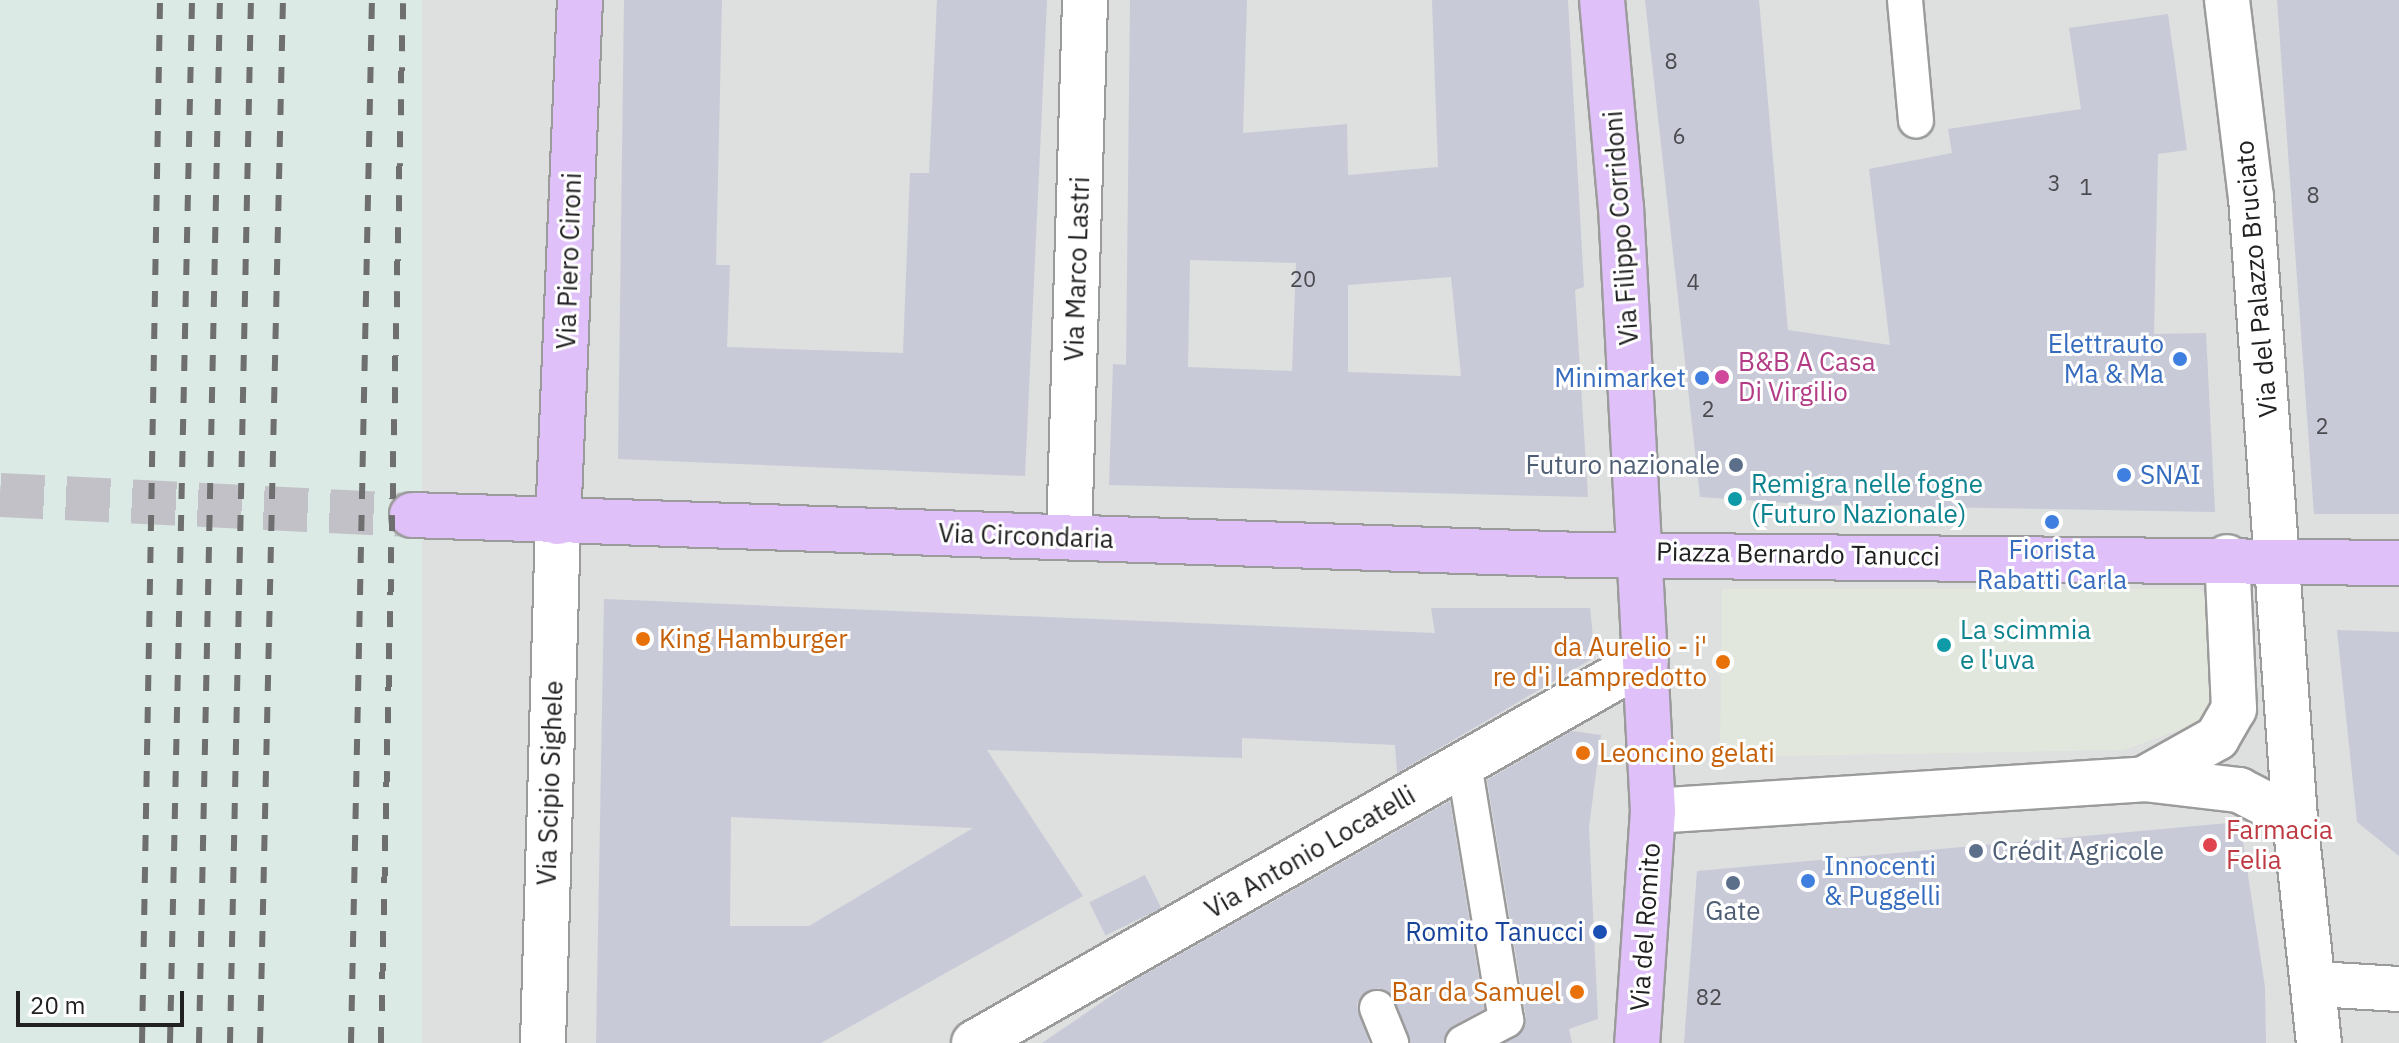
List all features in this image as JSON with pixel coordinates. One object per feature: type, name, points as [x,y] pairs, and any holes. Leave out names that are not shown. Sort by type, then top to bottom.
[{"type":"street","name":"Via Piero Cironi","points":[[558,522],[580,0]]},
{"type":"street","name":"Via Marco Lastri","points":[[1069,537],[1085,0]]},
{"type":"street","name":"Via Filippo Corridoni","points":[[1602,0],[1641,552]]},
{"type":"street","name":"Via del Palazzo Bruciato","points":[[2227,0],[2251,197],[2280,559]]},
{"type":"street","name":"Via Circondaria","points":[[412,515],[558,522],[1641,552]]},
{"type":"street","name":"Via Scipio Sighele","points":[[543,1043],[558,522]]},
{"type":"street","name":"Piazza Bernardo Tanucci","points":[[1653,811],[1641,552],[2227,557],[2399,563]]},
{"type":"street","points":[[2144,779],[2217,738],[2234,709],[2227,557]]},
{"type":"street","points":[[2280,559],[2295,819],[2317,984],[2319,1043]]},
{"type":"street","name":"Via Antonio Locatelli","points":[[974,1043],[1646,660]]},
{"type":"street","points":[[1653,811],[2144,779],[2239,790],[2295,819]]},
{"type":"street","name":"Via del Romito","points":[[1637,1043],[1653,811]]},
{"type":"street","points":[[2317,984],[2399,989]]},
{"type":"lane","points":[[1905,0],[1916,121]]},
{"type":"lane","points":[[1463,1043],[1506,1020],[1464,764]]},
{"type":"lane","points":[[1377,1008],[1391,1043]]},
{"type":"shaded area","points":[[0,0],[422,0],[422,1043],[0,1043]]},
{"type":"shaded area","points":[[422,0],[2399,0],[2399,1043],[422,1043]]},
{"type":"shaded area","points":[[1722,589],[2199,589],[2210,598],[2214,704],[2208,720],[2123,750],[1720,757]]},
{"type":"building","points":[[624,0],[722,0],[716,265],[730,265],[727,347],[903,353],[910,173],[929,173],[937,0],[1047,0],[1025,476],[618,459]]},
{"type":"building","points":[[1130,0],[1247,0],[1243,133],[1347,124],[1348,175],[1438,167],[1432,0],[1568,0],[1584,287],[1575,290],[1588,497],[1109,485],[1113,364],[1126,365]],"holes":[[[1190,260],[1296,263],[1292,371],[1188,367]],[[1451,277],[1461,376],[1348,372],[1348,285]]]},
{"type":"building","points":[[1645,0],[1759,0],[1788,330],[1890,345],[1869,169],[1952,153],[1948,129],[2081,109],[2069,28],[2168,14],[2187,150],[2158,154],[2154,334],[2206,333],[2215,512],[1816,505],[1700,497]]},
{"type":"building","points":[[2277,0],[2399,0],[2399,514],[2314,514]]},
{"type":"building","points":[[604,599],[1435,633],[1431,608],[1590,608],[1595,657],[1397,773],[1395,745],[1242,738],[1242,758],[987,750],[1083,896],[821,1043],[596,1043]],"holes":[[[731,817],[973,828],[809,926],[730,926]]]},
{"type":"building","points":[[2337,630],[2399,632],[2399,856],[2357,822]]},
{"type":"building","points":[[1572,731],[1601,735],[1589,827],[1598,1019],[1569,1029],[1572,1043],[1505,1043],[1523,1030],[1526,1017],[1487,780]]},
{"type":"building","points":[[1450,801],[1484,1009],[1453,1026],[1443,1043],[1411,1043],[1395,1000],[1379,988],[1362,995],[1357,1004],[1369,1043],[1042,1043],[1130,983]]},
{"type":"building","points":[[2240,822],[2265,987],[2266,1043],[1684,1043],[1697,871]]},
{"type":"building","points":[[1145,875],[1161,908],[1105,935],[1089,902]]},
{"type":"tunnel","points":[[0,495],[412,515]]},
{"type":"railway","points":[[142,1043],[160,0]]},
{"type":"railway","points":[[170,1043],[192,0]]},
{"type":"railway","points":[[199,1043],[220,0]]},
{"type":"railway","points":[[230,1043],[251,0]]},
{"type":"railway","points":[[260,1043],[283,0]]},
{"type":"railway","points":[[351,1043],[372,0]]},
{"type":"railway","points":[[381,1043],[403,0]]},
{"type":"place","name":"Elettrauto Ma & Ma","points":[[2180,359]]},
{"type":"place","name":"B&B A Casa Di Virgilio","points":[[1722,377]]},
{"type":"place","name":"Minimarket","points":[[1702,378]]},
{"type":"place","name":"Futuro nazionale","points":[[1736,465]]},
{"type":"place","name":"SNAI","points":[[2124,475]]},
{"type":"place","name":"Remigra nelle fogne (Futuro Nazionale)","points":[[1735,499]]},
{"type":"place","name":"Fiorista Rabatti Carla","points":[[2052,522]]},
{"type":"place","name":"King Hamburger","points":[[643,639]]},
{"type":"place","name":"La scimmia e l'uva","points":[[1944,645]]},
{"type":"place","name":"da Aurelio - i' re d'i Lampredotto","points":[[1723,662]]},
{"type":"place","name":"Leoncino gelati","points":[[1583,753]]},
{"type":"place","name":"Farmacia Felia","points":[[2210,845]]},
{"type":"place","name":"Crédit Agricole","points":[[1976,851]]},
{"type":"place","name":"Innocenti & Puggelli","points":[[1808,881]]},
{"type":"place","name":"Gate","points":[[1733,883]]},
{"type":"place","name":"Romito Tanucci","points":[[1600,932]]},
{"type":"place","name":"Bar da Samuel","points":[[1577,992]]}]
